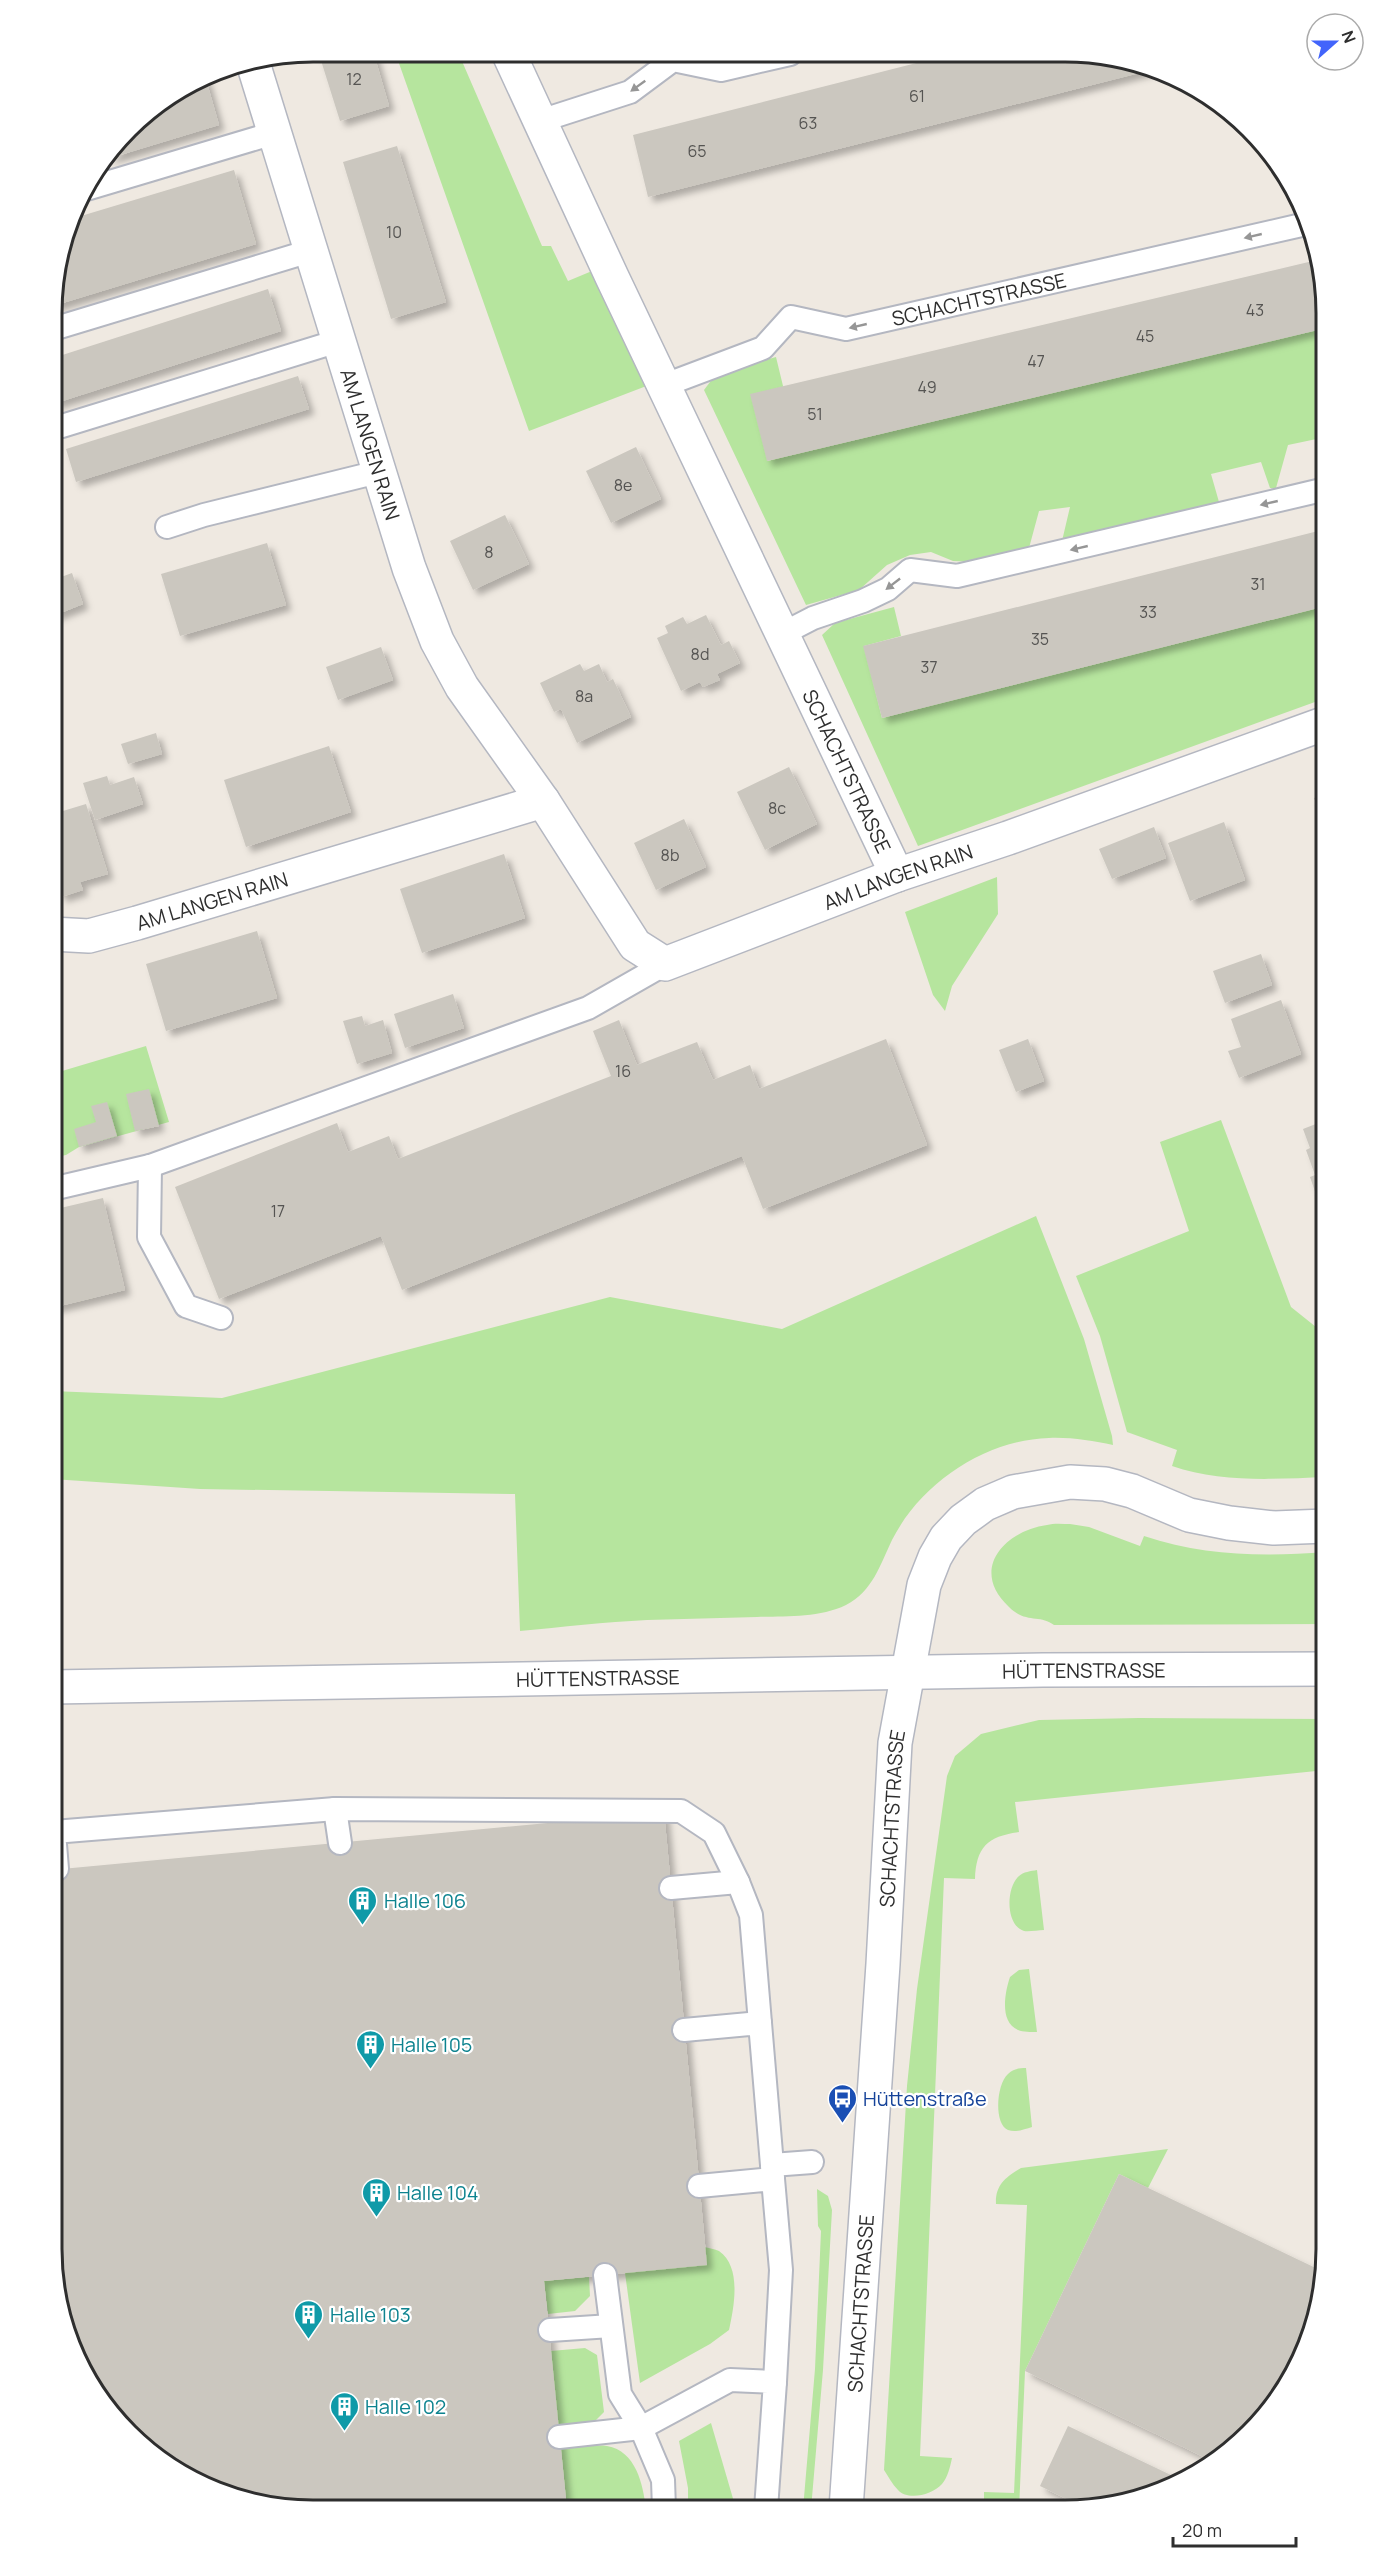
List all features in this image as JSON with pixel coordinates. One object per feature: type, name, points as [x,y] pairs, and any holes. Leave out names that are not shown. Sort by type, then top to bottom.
[{"type":"street","name":"SCHACHTSTRASSE","points":[[513,62],[608,268],[897,875]]},
{"type":"street","name":"AM LANGEN RAIN","points":[[255,68],[378,472],[409,568],[437,641],[462,687],[543,801],[635,945],[665,964],[897,875],[1008,838],[1316,727]]},
{"type":"street","name":"AM LANGEN RAIN","points":[[62,935],[89,936],[127,926],[543,801]]},
{"type":"street","name":"SCHACHTSTRASSE","points":[[847,2500],[879,2033],[894,1752],[924,1585],[935,1557],[946,1538],[970,1514],[985,1504],[1012,1492],[1070,1482],[1105,1484],[1132,1491],[1189,1515],[1229,1523],[1274,1528],[1316,1526]]},
{"type":"street","name":"HÜTTENSTRASSE","points":[[62,1687],[1043,1670],[1316,1669]]},
{"type":"lane","points":[[540,121],[630,92],[670,62]]},
{"type":"lane","points":[[683,62],[721,70],[756,62]]},
{"type":"lane","points":[[96,185],[274,133]]},
{"type":"lane","name":"SCHACHTSTRASSE","points":[[665,385],[763,348],[791,317],[846,329],[1300,225]]},
{"type":"lane","points":[[62,326],[310,251]]},
{"type":"lane","points":[[62,426],[338,340]]},
{"type":"lane","points":[[167,527],[204,515],[378,472]]},
{"type":"lane","points":[[782,634],[813,618],[888,589],[910,570],[957,576],[1316,491]]},
{"type":"lane","points":[[62,1188],[150,1166],[588,1008],[665,964]]},
{"type":"lane","points":[[150,1166],[149,1237],[186,1306],[221,1318]]},
{"type":"lane","points":[[335,1809],[340,1843]]},
{"type":"lane","points":[[62,1831],[335,1809],[681,1811],[714,1833],[751,1915],[781,2270],[767,2500]]},
{"type":"lane","points":[[671,1888],[738,1882]]},
{"type":"lane","points":[[684,2030],[760,2023]]},
{"type":"lane","points":[[699,2186],[812,2162]]},
{"type":"lane","points":[[605,2275],[620,2394],[641,2428],[663,2480],[664,2500]]},
{"type":"lane","points":[[550,2330],[611,2326]]},
{"type":"lane","points":[[559,2437],[641,2428],[730,2380],[775,2382]]},
{"type":"green space","points":[[399,62],[462,62],[542,246],[551,246],[568,281],[592,271],[649,385],[529,431]]},
{"type":"green space","points":[[1316,330],[1316,439],[1288,445],[1276,488],[1270,488],[1261,462],[1211,474],[1219,502],[1062,541],[1070,507],[1039,511],[1029,548],[974,562],[953,561],[931,552],[910,555],[887,565],[859,590],[806,605],[704,390],[716,374],[776,357],[783,386],[767,461]]},
{"type":"green space","points":[[894,607],[901,636],[864,646],[882,718],[1316,609],[1316,702],[918,846],[822,635],[835,623]]},
{"type":"green space","points":[[997,877],[998,914],[952,986],[945,1011],[933,995],[905,912]]},
{"type":"green space","points":[[146,1046],[169,1122],[79,1147],[62,1156],[62,1071]]},
{"type":"green space","points":[[1221,1120],[1291,1307],[1316,1327],[1316,1478],[1248,1479],[1190,1471],[1172,1466],[1177,1450],[1127,1432],[1100,1336],[1076,1276],[1189,1231],[1160,1142]]},
{"type":"green space","points":[[1036,1216],[1084,1339],[1113,1445],[1065,1438],[1025,1441],[979,1456],[957,1468],[920,1500],[904,1519],[875,1577],[863,1592],[846,1605],[836,1609],[791,1616],[631,1621],[520,1631],[515,1494],[200,1489],[62,1480],[62,1391],[222,1398],[610,1297],[782,1329]]},
{"type":"green space","points":[[1053,1524],[1089,1527],[1140,1546],[1144,1536],[1166,1543],[1211,1551],[1257,1554],[1316,1552],[1316,1624],[1054,1625],[1021,1615],[1009,1607],[997,1593],[992,1579],[992,1566],[997,1554],[1017,1535]]},
{"type":"green space","points":[[1316,1719],[1316,1771],[1015,1802],[1019,1832],[999,1837],[986,1845],[978,1859],[975,1879],[944,1878],[920,2456],[952,2458],[946,2478],[938,2488],[926,2494],[914,2496],[898,2490],[884,2470],[907,2086],[917,1989],[947,1776],[955,1756],[981,1734],[1039,1720]]},
{"type":"green space","points":[[1037,1870],[1044,1930],[1024,1931],[1013,1921],[1009,1905],[1010,1897],[1019,1876]]},
{"type":"green space","points":[[1029,1969],[1037,2032],[1018,2030],[1012,2026],[1006,2014],[1005,1998],[1010,1977],[1019,1970]]},
{"type":"green space","points":[[1026,2068],[1032,2127],[1011,2131],[1003,2126],[1000,2120],[999,2094],[1008,2074],[1016,2069]]},
{"type":"green space","points":[[1168,2149],[1148,2188],[1119,2174],[1025,2371],[1019,2500],[984,2500],[984,2492],[1014,2493],[1027,2205],[996,2204],[996,2197],[1006,2178],[1021,2168]]},
{"type":"green space","points":[[817,2189],[828,2196],[832,2210],[823,2370],[812,2500],[804,2500],[815,2369],[821,2231],[818,2226]]},
{"type":"green space","points":[[704,2247],[719,2251],[731,2267],[734,2277],[734,2299],[729,2330],[710,2344],[640,2383],[625,2273]]},
{"type":"green space","points":[[589,2277],[590,2296],[575,2311],[548,2314],[544,2281]]},
{"type":"green space","points":[[585,2348],[597,2355],[604,2412],[594,2422],[558,2427],[551,2351]]},
{"type":"green space","points":[[711,2423],[733,2500],[688,2500],[688,2488],[679,2441]]},
{"type":"green space","points":[[607,2446],[617,2449],[625,2454],[636,2470],[645,2500],[566,2500],[561,2449]]},
{"type":"building","points":[[321,62],[376,62],[389,106],[340,121]]},
{"type":"building","points":[[920,62],[1081,62],[1114,66],[1139,73],[648,197],[633,135]]},
{"type":"building","points":[[207,84],[219,125],[116,156],[135,135],[160,113]]},
{"type":"building","points":[[397,146],[446,302],[391,319],[343,162]]},
{"type":"building","points":[[234,170],[256,244],[62,303],[66,263],[81,216]]},
{"type":"building","points":[[1311,263],[1316,330],[767,461],[750,394]]},
{"type":"building","points":[[268,289],[281,331],[62,401],[62,355]]},
{"type":"building","points":[[298,376],[309,409],[76,482],[66,449]]},
{"type":"building","points":[[636,447],[661,499],[611,523],[586,471]]},
{"type":"building","points":[[505,515],[529,564],[473,590],[450,541]]},
{"type":"building","points":[[1316,532],[1316,609],[882,718],[863,646]]},
{"type":"building","points":[[267,543],[286,605],[180,636],[161,574]]},
{"type":"building","points":[[72,573],[83,604],[62,612],[62,577]]},
{"type":"building","points":[[706,615],[721,645],[729,641],[740,663],[717,674],[720,680],[703,687],[700,682],[681,691],[657,638],[668,633],[665,626],[683,617],[687,624]]},
{"type":"building","points":[[381,647],[393,680],[338,700],[326,667]]},
{"type":"building","points":[[580,664],[584,671],[599,664],[607,682],[613,679],[631,717],[577,743],[561,709],[554,712],[540,683]]},
{"type":"building","points":[[156,733],[162,754],[128,764],[121,744]]},
{"type":"building","points":[[329,746],[351,812],[246,847],[224,780]]},
{"type":"building","points":[[789,767],[817,824],[765,850],[737,792]]},
{"type":"building","points":[[107,776],[110,785],[134,777],[143,804],[95,820],[83,783]]},
{"type":"building","points":[[86,804],[108,874],[80,882],[83,890],[62,897],[62,811]]},
{"type":"building","points":[[684,819],[706,867],[656,890],[634,843]]},
{"type":"building","points":[[1224,822],[1245,880],[1190,901],[1168,843]]},
{"type":"building","points":[[1154,827],[1166,858],[1112,879],[1099,849]]},
{"type":"building","points":[[504,854],[525,918],[422,953],[400,889]]},
{"type":"building","points":[[257,931],[277,998],[166,1031],[146,964]]},
{"type":"building","points":[[1261,954],[1272,985],[1225,1003],[1213,971]]},
{"type":"building","points":[[453,994],[464,1028],[405,1048],[394,1014]]},
{"type":"building","points":[[1281,1000],[1301,1054],[1239,1078],[1228,1051],[1241,1047],[1231,1019]]},
{"type":"building","points":[[362,1016],[365,1026],[383,1020],[392,1053],[357,1064],[343,1021]]},
{"type":"building","points":[[619,1020],[637,1065],[697,1042],[713,1080],[750,1065],[759,1089],[886,1039],[927,1145],[763,1209],[742,1156],[402,1290],[381,1236],[219,1299],[175,1187],[337,1123],[348,1152],[389,1136],[398,1159],[611,1076],[593,1031]]},
{"type":"building","points":[[1028,1039],[1044,1081],[1016,1092],[999,1050]]},
{"type":"building","points":[[149,1089],[159,1126],[135,1131],[126,1094]]},
{"type":"building","points":[[107,1102],[117,1136],[79,1147],[74,1129],[96,1122],[91,1106]]},
{"type":"building","points":[[1316,1124],[1316,1195],[1310,1177],[1315,1175],[1306,1150],[1310,1148],[1303,1129]]},
{"type":"building","points":[[103,1198],[125,1290],[62,1306],[62,1208]]},
{"type":"building","points":[[664,1812],[707,2265],[544,2281],[566,2500],[312,2500],[263,2495],[216,2480],[187,2466],[147,2437],[113,2401],[87,2360],[75,2329],[66,2298],[62,2265],[62,1869]]},
{"type":"building","points":[[1119,2174],[1315,2268],[1307,2314],[1290,2360],[1282,2374],[1264,2401],[1242,2426],[1204,2457],[1025,2371]]},
{"type":"building","points":[[1068,2426],[1172,2476],[1130,2491],[1081,2499],[1068,2500],[1040,2486]]},
{"type":"place","name":"Halle 106","points":[[363,1926]]},
{"type":"place","name":"Halle 105","points":[[370,2070]]},
{"type":"place","name":"Hüttenstraße","points":[[842,2124]]},
{"type":"place","name":"Halle 104","points":[[376,2218]]},
{"type":"place","name":"Halle 103","points":[[309,2340]]},
{"type":"place","name":"Halle 102","points":[[344,2432]]}]
